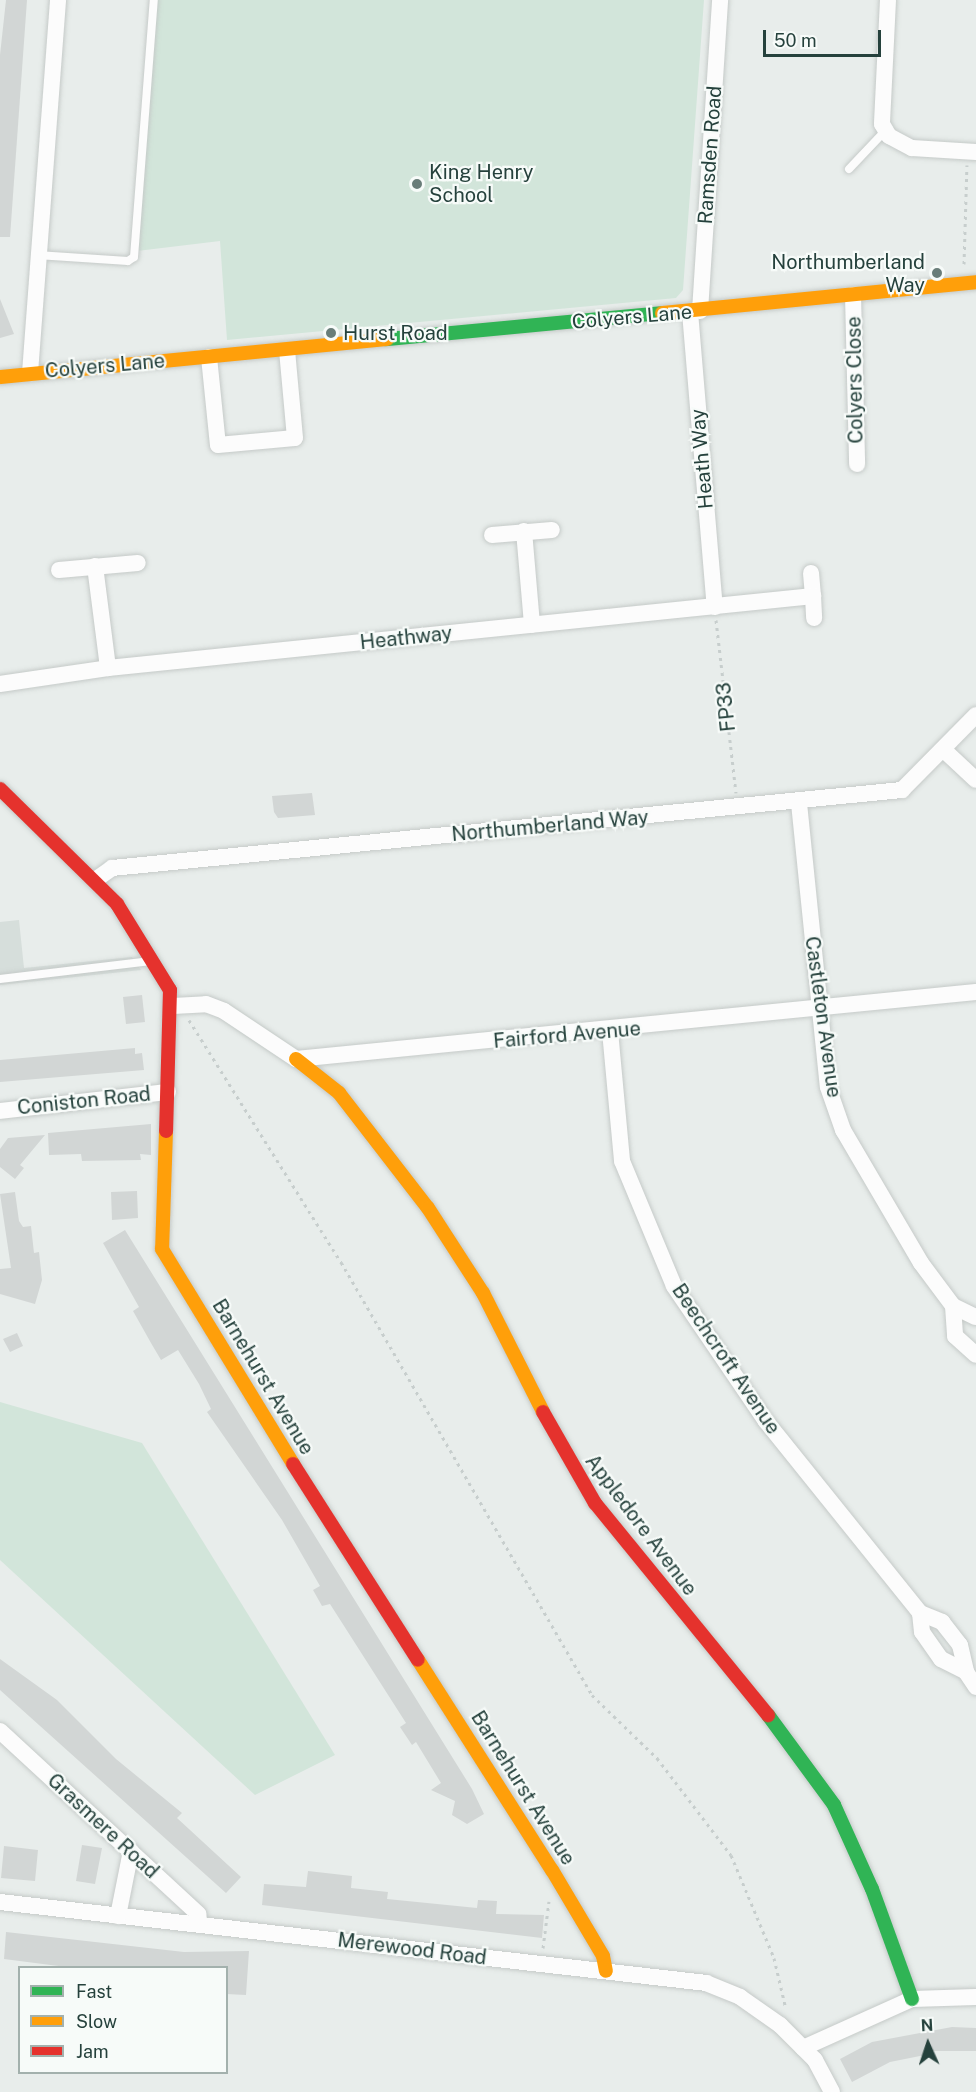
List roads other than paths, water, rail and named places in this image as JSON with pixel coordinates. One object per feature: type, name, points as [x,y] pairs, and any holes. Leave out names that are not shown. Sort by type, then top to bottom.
[{"type":"street","points":[[30,373],[37,255],[58,0]]},
{"type":"street","name":"Ramsden Road","points":[[695,311],[720,0]]},
{"type":"street","points":[[888,0],[880,111],[886,130],[899,144],[912,148],[972,152]]},
{"type":"street","name":"Colyers Lane","points":[[0,377],[970,283]]},
{"type":"street","name":"Colyers Close","points":[[853,296],[857,464]]},
{"type":"street","name":"Heath Way","points":[[695,311],[715,607]]},
{"type":"street","points":[[209,357],[218,445],[295,438],[287,350]]},
{"type":"street","points":[[492,535],[552,530]]},
{"type":"street","points":[[524,531],[532,625]]},
{"type":"street","points":[[59,570],[138,563]]},
{"type":"street","points":[[95,566],[108,668]]},
{"type":"street","points":[[811,573],[814,618]]},
{"type":"street","name":"Heathway","points":[[0,684],[108,668],[813,596]]},
{"type":"street","name":"Northumberland Way","points":[[95,880],[112,868],[799,803],[902,790],[945,751],[976,715]]},
{"type":"street","points":[[945,751],[976,780]]},
{"type":"street","name":"Barnehurst Avenue","points":[[0,789],[95,880],[154,961],[177,1006],[168,1092],[162,1249],[266,1421],[552,1870],[603,1956],[606,1971]]},
{"type":"street","name":"Castleton Avenue","points":[[799,803],[828,1087],[843,1130],[877,1194],[953,1306]]},
{"type":"street","name":"Fairford Avenue","points":[[296,1059],[610,1031],[976,992]]},
{"type":"street","points":[[177,1006],[206,1004],[224,1011],[296,1059]]},
{"type":"street","name":"Beechcroft Avenue","points":[[610,1031],[621,1161],[674,1286],[765,1420],[920,1613],[942,1622],[960,1645],[966,1672],[976,1687]]},
{"type":"street","name":"Appledore Avenue","points":[[296,1059],[339,1093],[428,1208],[483,1293],[567,1460],[595,1503],[778,1728],[834,1805],[872,1889],[912,1999]]},
{"type":"street","name":"Coniston Road","points":[[0,1111],[168,1092]]},
{"type":"street","points":[[976,1317],[953,1306],[955,1336],[976,1354]]},
{"type":"street","name":"Beechcroft Avenue","points":[[920,1613],[922,1632],[941,1659],[966,1672]]},
{"type":"street","name":"Grasmere Road","points":[[0,1731],[198,1914],[201,1925]]},
{"type":"street","points":[[118,1916],[131,1851]]},
{"type":"street","name":"Merewood Road","points":[[0,1902],[706,1983],[740,1997],[780,2025],[803,2048],[832,2092]]},
{"type":"street","points":[[803,2048],[912,1999],[976,1997]]},
{"type":"lane","points":[[37,255],[128,261],[134,257],[154,0]]},
{"type":"lane","points":[[849,170],[886,130]]},
{"type":"lane","points":[[0,979],[154,961]]},
{"type":"place","name":"King Henry School","points":[[417,184]]},
{"type":"place","name":"Northumberland Way","points":[[937,273]]},
{"type":"place","name":"Hurst Road","points":[[331,333]]}]
